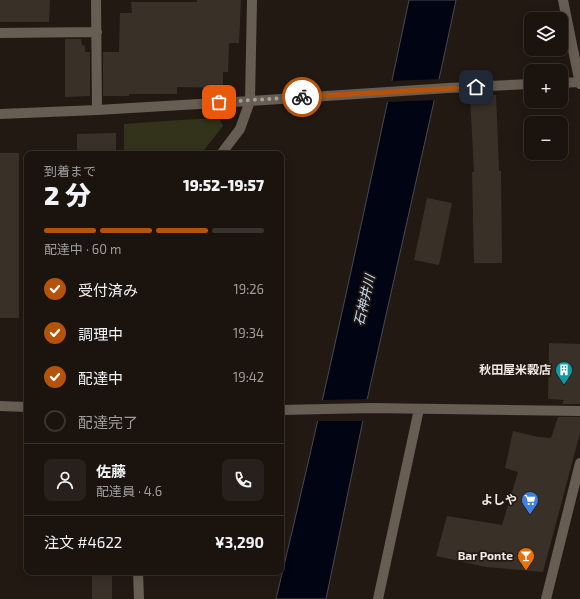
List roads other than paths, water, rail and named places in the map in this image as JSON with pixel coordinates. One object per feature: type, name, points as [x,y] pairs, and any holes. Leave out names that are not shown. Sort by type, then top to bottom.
[{"type":"street","points":[[96,0],[97,110]]},
{"type":"street","points":[[223,151],[240,129],[250,100],[252,0]]},
{"type":"street","points":[[563,0],[580,83],[568,83]]},
{"type":"street","points":[[0,33],[97,32]]},
{"type":"street","points":[[0,114],[97,110],[524,84]]},
{"type":"street","points":[[0,406],[24,407]]},
{"type":"street","points":[[284,410],[372,408],[580,411]]},
{"type":"street","points":[[378,599],[419,409]]},
{"type":"street","points":[[546,599],[580,463]]},
{"type":"street","points":[[138,575],[139,599]]},
{"type":"water","name":"石神井川","points":[[409,0],[456,0],[369,391],[326,599],[276,599],[282,575],[284,575],[284,565],[345,300]]},
{"type":"place","name":"秋田屋米穀店","points":[[564,385]]},
{"type":"place","name":"よしや","points":[[530,515]]},
{"type":"place","name":"Bar Ponte","points":[[526,571]]}]
